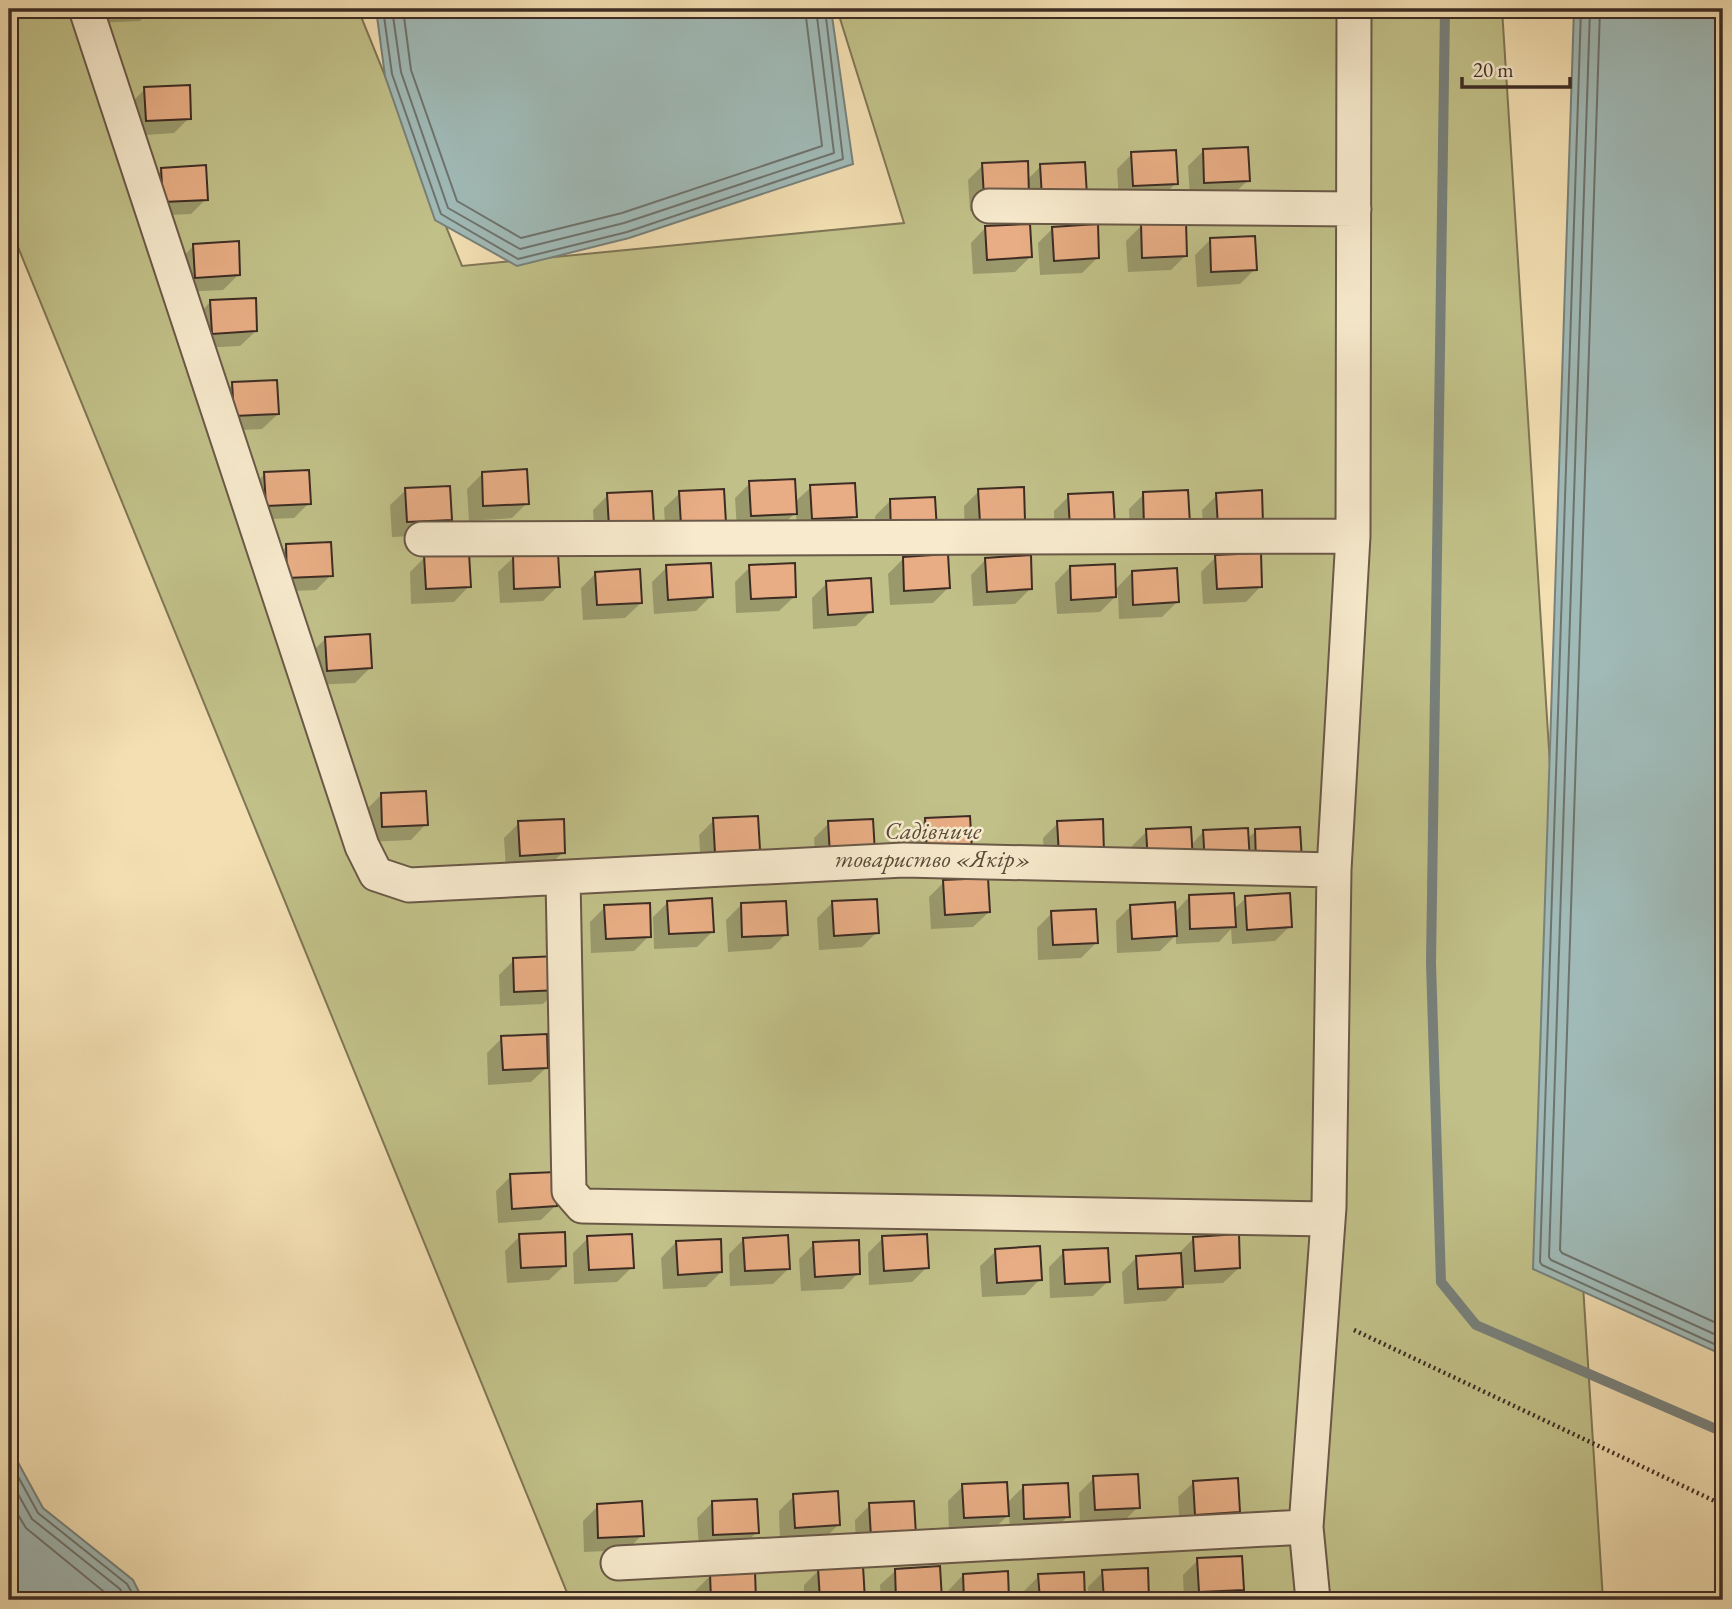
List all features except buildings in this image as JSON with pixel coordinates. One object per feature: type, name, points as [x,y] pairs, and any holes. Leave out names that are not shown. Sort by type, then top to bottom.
[{"type":"street","points":[[86,9],[362,846],[376,874],[409,885],[904,860],[1334,870]]},
{"type":"street","points":[[1313,1600],[1306,1527],[1328,1219],[1334,870],[1353,536],[1354,9]]},
{"type":"street","points":[[989,206],[1354,209]]},
{"type":"street","points":[[422,539],[1353,536]]},
{"type":"street","points":[[563,878],[569,1191],[582,1206],[1328,1219]]},
{"type":"street","points":[[618,1563],[1306,1527]]},
{"type":"path","points":[[1323,1316],[1723,1506]]},
{"type":"green space","name":"Садівниче товариство «Якір»","points":[[9,9],[358,9],[462,266],[904,223],[837,9],[1502,9],[1603,1600],[570,1600],[9,225]]},
{"type":"water","points":[[376,9],[831,9],[853,164],[629,238],[517,266],[435,220],[385,76]]},
{"type":"water","points":[[1574,9],[1723,9],[1723,1355],[1533,1269]]},
{"type":"water","points":[[9,1446],[43,1508],[133,1580],[143,1600],[9,1600]]},
{"type":"waterway","points":[[1445,9],[1431,963],[1441,1282],[1476,1325],[1723,1432]]}]
